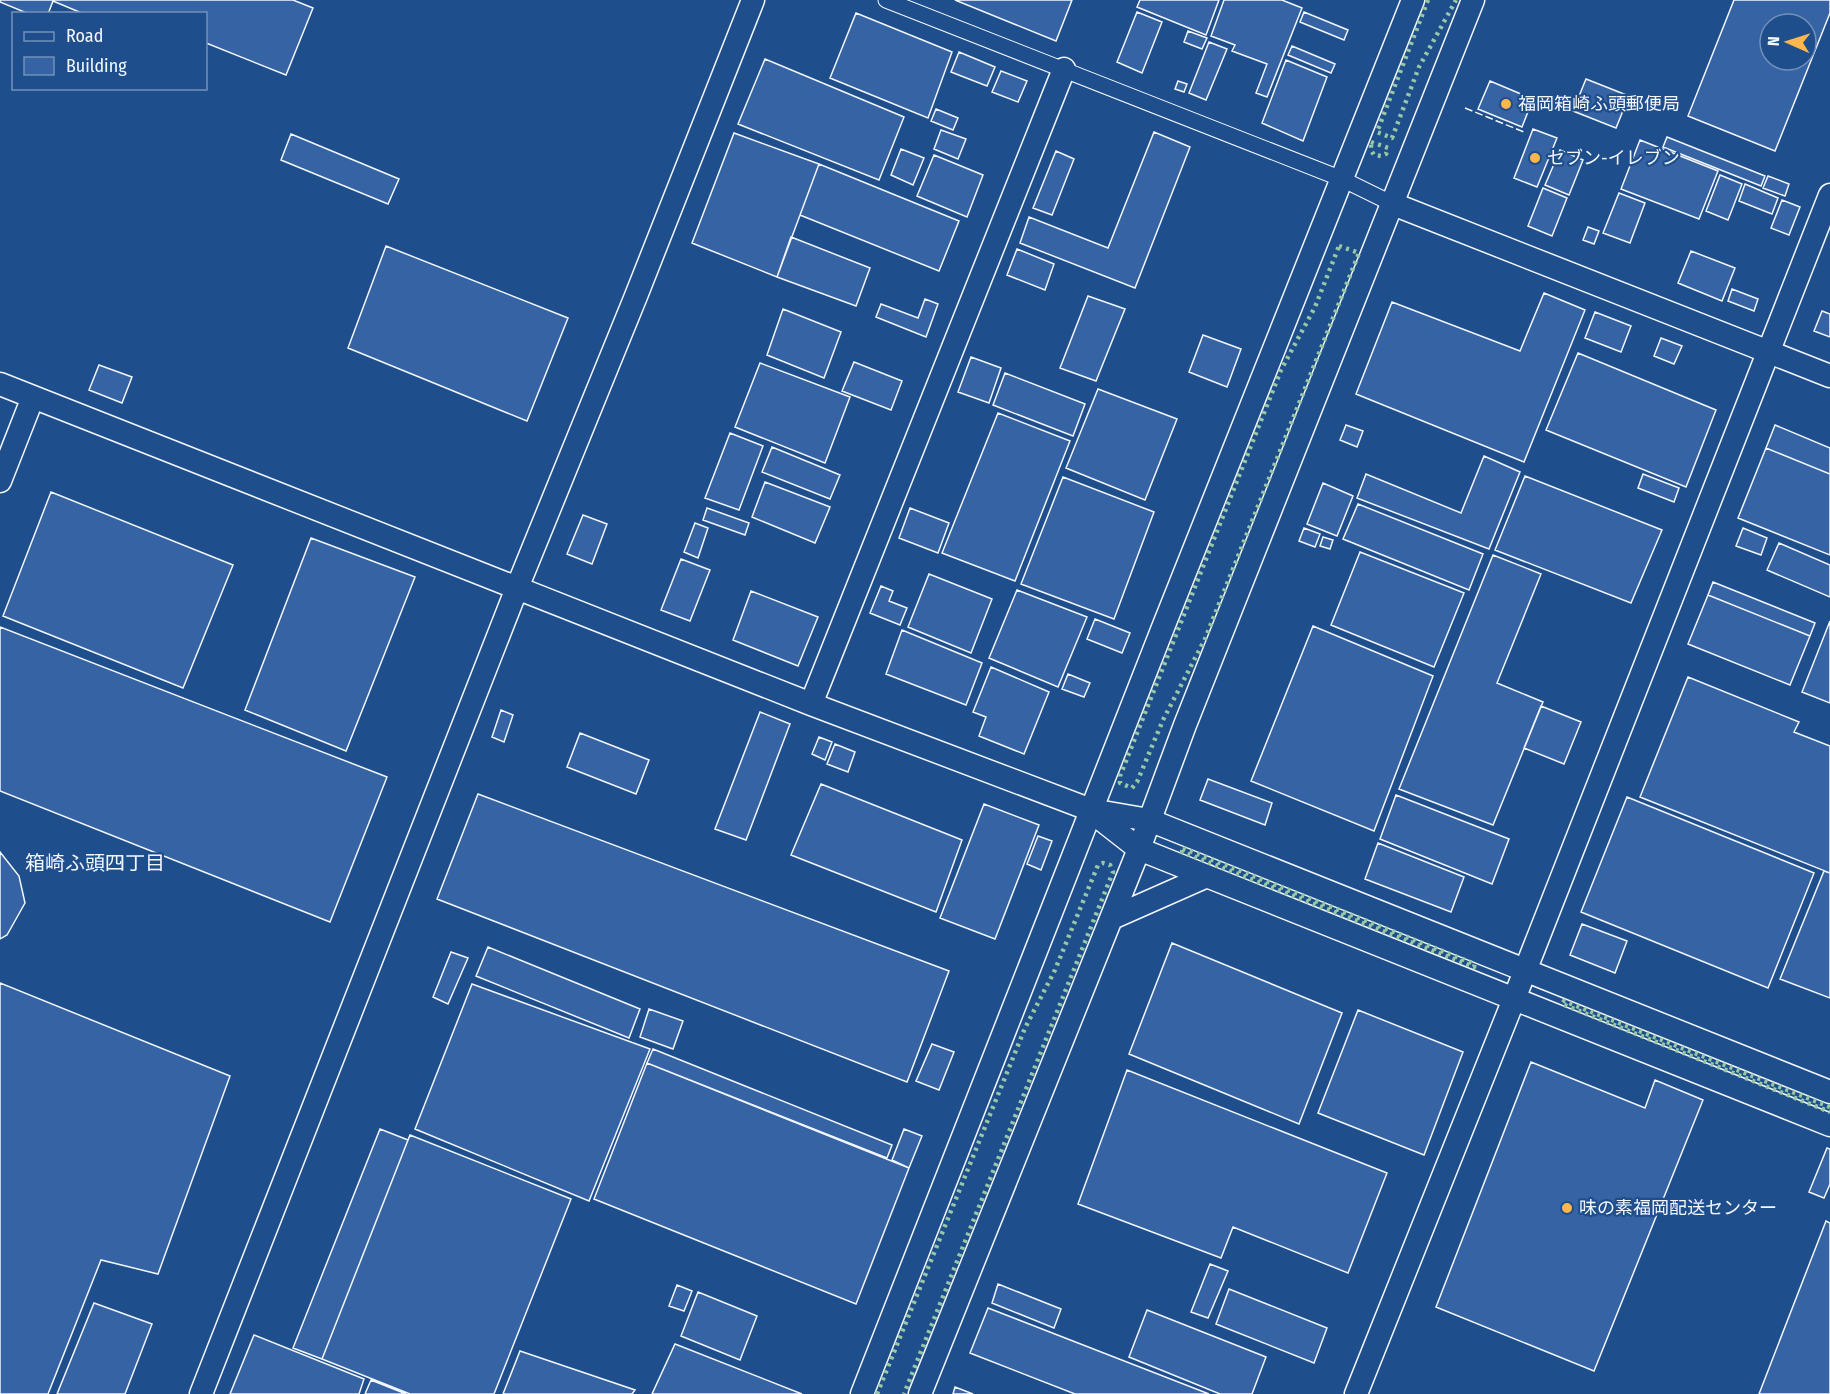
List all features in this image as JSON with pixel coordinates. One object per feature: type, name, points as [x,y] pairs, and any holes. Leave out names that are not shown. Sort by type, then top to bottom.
[{"type":"street","points":[[201,1394],[517,588],[753,0]]},
{"type":"street","points":[[886,0],[1342,179],[1393,204],[1830,376]]},
{"type":"street","points":[[862,1394],[1413,0]]},
{"type":"street","points":[[920,1394],[1112,918],[1185,725],[1473,0]]},
{"type":"street","points":[[811,704],[1064,69]]},
{"type":"street","points":[[1356,1394],[1830,195]]},
{"type":"street","points":[[0,384],[811,704],[1091,810],[1149,820],[1830,1092]]},
{"type":"street","points":[[0,481],[33,398]]},
{"type":"street","points":[[1091,810],[1139,849],[1830,1125]]},
{"type":"street","points":[[1112,918],[1207,876]]},
{"type":"building","points":[[0,0],[293,0],[313,8],[286,75],[207,43],[207,12],[79,12],[53,1],[49,12],[24,12]]},
{"type":"building","points":[[955,0],[1072,0],[1056,41]]},
{"type":"building","points":[[1140,0],[1219,0],[1206,35],[1137,7]]},
{"type":"building","points":[[1224,0],[1282,0],[1302,8],[1267,97],[1256,93],[1267,64],[1232,51],[1235,45],[1211,36]]},
{"type":"building","points":[[1734,0],[1830,0],[1830,13],[1818,43],[1818,12],[1758,12],[1758,72],[1806,72],[1775,151],[1688,116]]},
{"type":"building","points":[[1137,12],[1162,22],[1142,73],[1117,62]]},
{"type":"building","points":[[1304,12],[1348,30],[1344,40],[1300,22]]},
{"type":"building","points":[[856,13],[952,52],[928,118],[830,78]]},
{"type":"building","points":[[1188,31],[1207,38],[1202,49],[1184,42]]},
{"type":"building","points":[[1209,42],[1227,49],[1206,100],[1189,93]]},
{"type":"building","points":[[1292,46],[1335,64],[1331,73],[1288,55]]},
{"type":"building","points":[[959,52],[995,67],[987,86],[951,72]]},
{"type":"building","points":[[765,59],[904,117],[879,180],[738,124]]},
{"type":"building","points":[[1286,60],[1327,77],[1303,141],[1262,123]]},
{"type":"building","points":[[1001,71],[1027,81],[1018,102],[992,92]]},
{"type":"building","points":[[1586,79],[1629,96],[1616,128],[1573,111]]},
{"type":"building","points":[[1178,81],[1187,84],[1184,92],[1175,89]]},
{"type":"building","name":"福岡箱崎ふ頭郵便局","points":[[1490,81],[1533,99],[1522,127],[1478,109]]},
{"type":"building","points":[[936,109],[958,118],[953,130],[931,121]]},
{"type":"building","name":"セブン-イレブン","points":[[1533,129],[1557,138],[1537,187],[1514,178]]},
{"type":"building","points":[[941,130],[966,139],[958,159],[934,149]]},
{"type":"building","points":[[1154,132],[1190,147],[1135,288],[1020,243],[1029,217],[1108,248]]},
{"type":"building","points":[[734,133],[819,164],[777,277],[692,243]]},
{"type":"building","points":[[291,134],[399,179],[388,204],[281,160]]},
{"type":"building","points":[[1667,137],[1765,176],[1761,186],[1663,147]]},
{"type":"building","points":[[1640,140],[1718,171],[1699,219],[1621,189]]},
{"type":"building","points":[[901,149],[924,158],[913,185],[891,175]]},
{"type":"building","points":[[1560,150],[1583,160],[1569,195],[1545,185]]},
{"type":"building","points":[[1056,151],[1074,159],[1052,215],[1033,208]]},
{"type":"building","points":[[934,155],[983,175],[967,217],[917,196]]},
{"type":"building","points":[[819,164],[959,221],[939,271],[800,215]]},
{"type":"building","points":[[1720,175],[1742,184],[1728,220],[1706,211]]},
{"type":"building","points":[[1768,176],[1789,184],[1785,196],[1763,188]]},
{"type":"building","points":[[1745,184],[1778,198],[1772,214],[1739,201]]},
{"type":"building","points":[[1543,188],[1567,198],[1552,236],[1528,226]]},
{"type":"building","points":[[1619,193],[1645,203],[1630,243],[1603,233]]},
{"type":"building","points":[[1782,200],[1800,207],[1789,235],[1771,228]]},
{"type":"building","points":[[1588,227],[1599,231],[1594,244],[1583,240]]},
{"type":"building","points":[[791,237],[870,268],[856,306],[777,277]]},
{"type":"building","points":[[386,246],[568,318],[527,421],[348,348]]},
{"type":"building","points":[[1017,249],[1054,264],[1045,290],[1007,275]]},
{"type":"building","points":[[1691,251],[1735,268],[1722,301],[1678,283]]},
{"type":"building","points":[[1732,289],[1758,299],[1754,311],[1728,301]]},
{"type":"building","points":[[1544,293],[1585,310],[1524,462],[1356,394],[1392,302],[1520,351]]},
{"type":"building","points":[[1088,296],[1125,309],[1096,381],[1060,368]]},
{"type":"building","points":[[925,299],[938,304],[926,337],[876,317],[881,304],[918,318]]},
{"type":"building","points":[[783,309],[841,332],[824,378],[767,355]]},
{"type":"building","points":[[1822,311],[1830,314],[1830,337],[1814,331]]},
{"type":"building","points":[[1595,312],[1631,326],[1621,352],[1585,338]]},
{"type":"building","points":[[1203,335],[1241,349],[1227,387],[1189,372]]},
{"type":"building","points":[[1661,338],[1682,346],[1674,364],[1654,356]]},
{"type":"building","points":[[1578,353],[1716,410],[1686,487],[1546,430]]},
{"type":"building","points":[[971,357],[1001,368],[989,403],[958,392]]},
{"type":"building","points":[[854,362],[902,381],[891,410],[842,391]]},
{"type":"building","points":[[760,363],[850,397],[825,463],[735,427]]},
{"type":"building","points":[[99,365],[132,377],[122,403],[89,390]]},
{"type":"building","points":[[1005,373],[1085,404],[1073,436],[993,405]]},
{"type":"building","points":[[1098,389],[1177,419],[1145,500],[1066,468]]},
{"type":"building","points":[[998,413],[1070,441],[1015,581],[942,553]]},
{"type":"building","points":[[1346,425],[1363,431],[1357,447],[1340,440]]},
{"type":"building","points":[[1775,425],[1830,448],[1830,474],[1766,448]]},
{"type":"building","points":[[730,433],[763,446],[739,510],[705,498]]},
{"type":"building","points":[[772,447],[840,475],[830,499],[762,472]]},
{"type":"building","points":[[1766,448],[1830,474],[1830,555],[1738,518]]},
{"type":"building","points":[[1484,456],[1520,472],[1489,549],[1357,498],[1366,474],[1461,513]]},
{"type":"building","points":[[1643,474],[1679,488],[1674,502],[1638,488]]},
{"type":"building","points":[[1525,476],[1662,530],[1631,603],[1495,550]]},
{"type":"building","points":[[1063,477],[1154,512],[1114,619],[1021,584]]},
{"type":"building","points":[[765,482],[830,507],[815,543],[752,517]]},
{"type":"building","points":[[1323,483],[1353,496],[1337,536],[1307,524]]},
{"type":"building","points":[[51,492],[233,565],[183,688],[3,616]]},
{"type":"building","points":[[1358,504],[1483,554],[1469,590],[1343,539]]},
{"type":"building","points":[[707,508],[749,523],[745,535],[703,520]]},
{"type":"building","points":[[910,508],[949,523],[938,553],[899,538]]},
{"type":"building","points":[[583,515],[607,524],[592,564],[567,554]]},
{"type":"building","points":[[695,523],[708,528],[698,558],[684,552]]},
{"type":"building","points":[[1304,528],[1320,534],[1315,547],[1299,541]]},
{"type":"building","points":[[1743,528],[1767,538],[1761,555],[1736,546]]},
{"type":"building","points":[[1323,537],[1333,540],[1330,549],[1320,546]]},
{"type":"building","points":[[311,538],[415,577],[346,751],[245,710]]},
{"type":"building","points":[[1779,543],[1830,565],[1830,597],[1767,570]]},
{"type":"building","points":[[1360,552],[1464,593],[1434,667],[1331,625]]},
{"type":"building","points":[[1493,555],[1541,574],[1497,683],[1543,702],[1493,825],[1399,789]]},
{"type":"building","points":[[681,559],[710,570],[690,621],[661,610]]},
{"type":"building","points":[[929,574],[992,599],[971,653],[908,627]]},
{"type":"building","points":[[1713,582],[1815,623],[1810,636],[1708,595]]},
{"type":"building","points":[[881,586],[893,591],[889,601],[907,608],[900,625],[870,613]]},
{"type":"building","points":[[1017,590],[1087,617],[1058,687],[989,658]]},
{"type":"building","points":[[751,591],[818,617],[798,666],[733,640]]},
{"type":"building","points":[[1708,595],[1810,636],[1790,685],[1688,644]]},
{"type":"building","points":[[1095,619],[1130,633],[1122,653],[1087,639]]},
{"type":"building","points":[[1830,621],[1830,703],[1802,692]]},
{"type":"building","points":[[1313,626],[1433,676],[1374,831],[1251,781]]},
{"type":"building","points":[[0,627],[387,777],[330,922],[0,791]]},
{"type":"building","points":[[902,630],[982,663],[966,705],[886,674]]},
{"type":"building","points":[[991,667],[1049,692],[1024,754],[979,736],[986,717],[973,712]]},
{"type":"building","points":[[1068,674],[1090,683],[1084,697],[1062,689]]},
{"type":"building","points":[[1688,677],[1799,722],[1794,732],[1830,746],[1830,873],[1640,797]]},
{"type":"building","points":[[1541,706],[1581,722],[1564,764],[1524,748]]},
{"type":"building","points":[[501,710],[513,715],[504,742],[492,737]]},
{"type":"building","points":[[760,712],[790,724],[746,840],[715,829]]},
{"type":"building","points":[[580,733],[649,760],[636,794],[567,767]]},
{"type":"building","points":[[819,737],[832,742],[825,760],[812,754]]},
{"type":"building","points":[[835,744],[855,752],[848,772],[827,764]]},
{"type":"building","points":[[1208,779],[1272,803],[1265,825],[1200,800]]},
{"type":"building","points":[[821,784],[962,840],[936,912],[791,855]]},
{"type":"building","points":[[478,794],[949,971],[907,1082],[437,899]]},
{"type":"building","points":[[1396,795],[1509,839],[1492,884],[1380,839]]},
{"type":"building","points":[[1627,797],[1814,873],[1768,988],[1581,912]]},
{"type":"building","points":[[984,804],[1039,825],[995,939],[940,918]]},
{"type":"building","points":[[1038,836],[1052,841],[1041,870],[1027,864]]},
{"type":"building","points":[[1378,843],[1464,877],[1451,912],[1365,879]]},
{"type":"building","points":[[0,852],[19,876],[25,903],[7,935],[0,939]]},
{"type":"building","points":[[1824,871],[1830,873],[1830,998],[1780,979]]},
{"type":"building","points":[[1582,924],[1627,941],[1615,973],[1570,955]]},
{"type":"building","points":[[1172,943],[1342,1013],[1299,1124],[1129,1054]]},
{"type":"building","points":[[488,947],[640,1009],[629,1038],[476,976]]},
{"type":"building","points":[[451,952],[468,958],[448,1004],[433,997]]},
{"type":"building","points":[[0,983],[230,1076],[158,1274],[101,1260],[48,1394],[0,1394]]},
{"type":"building","points":[[472,984],[650,1049],[589,1201],[415,1129]]},
{"type":"building","points":[[649,1009],[683,1021],[673,1049],[640,1037]]},
{"type":"building","points":[[1358,1010],[1463,1052],[1424,1155],[1318,1113]]},
{"type":"building","points":[[932,1044],[954,1052],[939,1090],[916,1081]]},
{"type":"building","points":[[653,1049],[892,1145],[887,1158],[647,1063]]},
{"type":"building","name":"味の素福岡配送センター","points":[[1531,1062],[1645,1108],[1655,1080],[1703,1100],[1594,1371],[1436,1307]]},
{"type":"building","points":[[647,1063],[909,1168],[856,1304],[594,1199]]},
{"type":"building","points":[[1127,1070],[1387,1173],[1348,1273],[1233,1227],[1221,1258],[1078,1204]]},
{"type":"building","points":[[380,1129],[408,1140],[322,1359],[293,1348]]},
{"type":"building","points":[[904,1129],[922,1136],[909,1168],[892,1160]]},
{"type":"building","points":[[410,1135],[571,1199],[494,1394],[410,1394],[322,1359]]},
{"type":"building","points":[[1827,1148],[1830,1149],[1830,1184],[1824,1198],[1809,1192]]},
{"type":"building","points":[[1826,1221],[1830,1223],[1830,1394],[1759,1394]]},
{"type":"building","points":[[1210,1264],[1228,1271],[1208,1318],[1191,1312]]},
{"type":"building","points":[[998,1284],[1061,1309],[1054,1328],[992,1303]]},
{"type":"building","points":[[677,1285],[692,1291],[684,1311],[669,1306]]},
{"type":"building","points":[[1229,1289],[1327,1328],[1314,1363],[1216,1324]]},
{"type":"building","points":[[698,1292],[757,1316],[740,1360],[681,1336]]},
{"type":"building","points":[[94,1303],[152,1324],[125,1394],[57,1394]]},
{"type":"building","points":[[988,1308],[1209,1394],[1075,1394],[970,1353]]},
{"type":"building","points":[[1147,1310],[1266,1357],[1252,1394],[1220,1394],[1129,1357]]},
{"type":"building","points":[[254,1335],[364,1379],[359,1394],[230,1394]]},
{"type":"building","points":[[675,1344],[802,1394],[652,1394]]},
{"type":"building","points":[[520,1351],[635,1390],[632,1394],[503,1394]]},
{"type":"building","points":[[371,1380],[406,1394],[365,1394]]},
{"type":"building","points":[[955,1387],[973,1394],[953,1394]]},
{"type":"hedge","points":[[1428,0],[1377,132],[1392,138],[1419,67],[1456,0]]},
{"type":"hedge","points":[[1371,142],[1388,148],[1386,154],[1374,155],[1371,142]]},
{"type":"hedge","points":[[1339,246],[1359,253],[1205,639],[1163,720],[1137,782],[1132,788],[1120,783],[1120,776],[1281,370],[1315,307],[1339,246]]},
{"type":"hedge","points":[[1183,848],[1475,964],[1474,967],[1182,852],[1183,848]]},
{"type":"hedge","points":[[877,1394],[1025,1028],[1055,970],[1098,865],[1103,863],[1110,865],[1113,872],[904,1394]]},
{"type":"hedge","points":[[1830,1107],[1564,1001],[1562,1004],[1830,1112]]},
{"type":"fence","points":[[1465,108],[1524,132]]},
{"type":"place","name":"福岡箱崎ふ頭郵便局","points":[[1506,104]]},
{"type":"place","name":"セブン-イレブン","points":[[1535,158]]},
{"type":"place","name":"味の素福岡配送センター","points":[[1567,1208]]},
{"type":"district","name":"箱崎ふ頭四丁目","points":[[95,863]]}]
